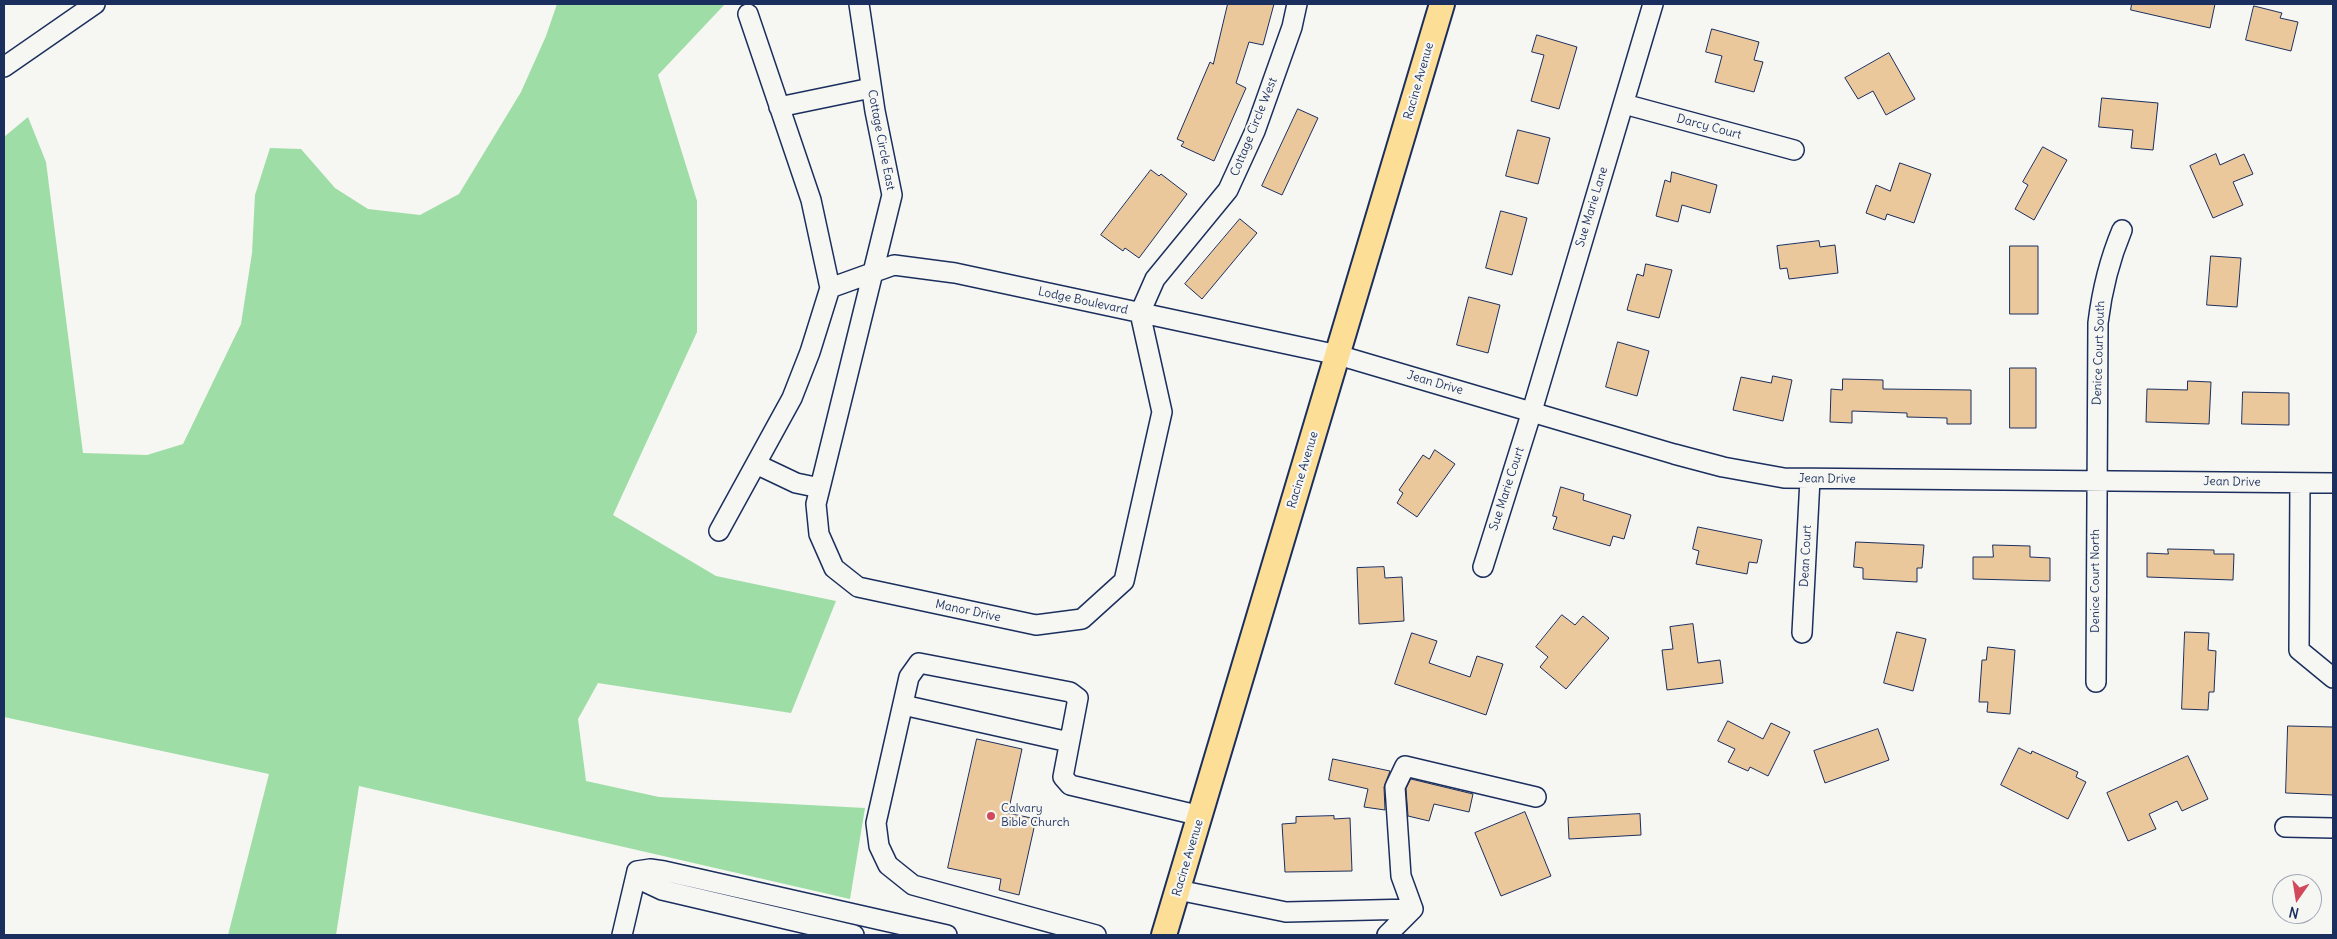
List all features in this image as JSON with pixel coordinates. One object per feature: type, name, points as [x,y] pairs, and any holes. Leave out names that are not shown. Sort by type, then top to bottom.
[{"type":"main road","name":"Racine Avenue","points":[[1164,935],[1442,4]]},
{"type":"street","points":[[4,67],[95,4]]},
{"type":"street","name":"Cottage Circle East","points":[[859,4],[871,88],[892,195],[871,274]]},
{"type":"street","name":"Cottage Circle West","points":[[1140,313],[1155,279],[1228,190],[1255,132],[1292,27],[1297,4]]},
{"type":"street","name":"Sue Marie Lane","points":[[1532,411],[1653,4]]},
{"type":"street","points":[[719,531],[792,398],[810,352],[830,288],[811,200],[748,14]]},
{"type":"street","points":[[779,107],[871,88]]},
{"type":"street","name":"Darcy Court","points":[[1624,104],[1794,150]]},
{"type":"street","name":"Denice Court South","points":[[2096,480],[2098,323],[2101,299],[2111,257],[2122,230]]},
{"type":"street","name":"Lodge Boulevard","points":[[830,288],[894,266],[955,273],[1338,355]]},
{"type":"street","name":"Manor Drive","points":[[871,274],[816,504],[819,534],[834,568],[858,587],[1036,625],[1082,619],[1124,581],[1162,412],[1140,313]]},
{"type":"street","name":"Jean Drive","points":[[1338,355],[1723,467],[1784,478],[2333,483]]},
{"type":"street","name":"Sue Marie Court","points":[[1483,568],[1532,411]]},
{"type":"street","points":[[756,464],[796,483],[820,488]]},
{"type":"street","name":"Dean Court","points":[[1802,633],[1810,479]]},
{"type":"street","name":"Denice Court North","points":[[2096,480],[2096,682]]},
{"type":"street","points":[[2300,483],[2300,650],[2333,678]]},
{"type":"street","points":[[1096,935],[913,885],[888,865],[879,846],[876,823],[909,677],[919,663],[1070,692],[1078,698],[1063,777],[1070,785],[1201,816]]},
{"type":"street","points":[[903,705],[1069,742]]},
{"type":"street","points":[[1413,909],[1400,876],[1395,787],[1405,766],[1536,797]]},
{"type":"street","points":[[2285,827],[2333,828]]},
{"type":"street","points":[[637,871],[650,869],[664,871],[947,935]]},
{"type":"street","points":[[622,935],[637,871]]},
{"type":"street","points":[[637,871],[645,882],[662,890],[854,935]]},
{"type":"street","points":[[1178,890],[1286,912],[1413,909]]},
{"type":"street","points":[[1386,935],[1413,909]]},
{"type":"green space","points":[[557,4],[725,4],[658,75],[697,201],[697,332],[613,515],[716,576],[836,601],[791,713],[598,683],[578,719],[586,781],[659,797],[865,808],[850,899],[359,786],[336,935],[228,935],[269,774],[4,717],[4,137],[28,117],[46,162],[83,453],[147,455],[183,444],[241,324],[252,253],[255,195],[270,148],[301,149],[335,188],[368,209],[420,215],[459,194],[521,92],[546,36]]},
{"type":"building","points":[[1228,4],[1274,4],[1263,45],[1249,42],[1236,83],[1246,88],[1214,161],[1181,146],[1184,142],[1177,139],[1210,62],[1213,64]]},
{"type":"building","points":[[2132,4],[2215,4],[2210,28],[2131,10]]},
{"type":"building","points":[[2254,6],[2282,13],[2280,18],[2298,22],[2291,51],[2246,40]]},
{"type":"building","points":[[1712,29],[1759,42],[1754,60],[1763,62],[1754,92],[1715,82],[1722,56],[1706,52]]},
{"type":"building","points":[[1537,35],[1577,47],[1559,109],[1531,101],[1544,55],[1532,52]]},
{"type":"building","points":[[1889,53],[1915,99],[1886,115],[1873,91],[1858,99],[1845,78]]},
{"type":"building","points":[[2102,98],[2158,103],[2153,150],[2131,148],[2133,130],[2099,127]]},
{"type":"building","points":[[1298,109],[1318,118],[1282,195],[1262,186]]},
{"type":"building","points":[[1518,130],[1550,138],[1538,184],[1506,176]]},
{"type":"building","points":[[2043,147],[2067,160],[2034,220],[2015,209],[2028,185],[2023,182]]},
{"type":"building","points":[[2216,154],[2220,165],[2244,154],[2253,174],[2233,182],[2243,205],[2213,218],[2190,166]]},
{"type":"building","points":[[1900,163],[1931,174],[1914,223],[1887,214],[1885,220],[1866,213],[1876,185],[1890,191]]},
{"type":"building","points":[[1151,170],[1159,176],[1161,174],[1187,194],[1139,258],[1125,248],[1123,251],[1101,235]]},
{"type":"building","points":[[1672,172],[1717,185],[1710,213],[1682,205],[1678,222],[1656,216],[1665,180],[1670,182]]},
{"type":"building","points":[[1501,211],[1527,218],[1512,275],[1486,268]]},
{"type":"building","points":[[1240,219],[1257,233],[1202,299],[1185,284]]},
{"type":"building","points":[[1819,241],[1820,247],[1835,245],[1838,273],[1789,279],[1787,268],[1780,269],[1777,246]]},
{"type":"building","points":[[2010,246],[2038,246],[2038,314],[2010,314]]},
{"type":"building","points":[[2211,256],[2241,258],[2237,307],[2207,305]]},
{"type":"building","points":[[1646,264],[1672,270],[1659,318],[1627,310],[1637,274],[1643,276]]},
{"type":"building","points":[[1469,297],[1500,305],[1488,353],[1457,345]]},
{"type":"building","points":[[1618,342],[1649,351],[1637,396],[1606,387]]},
{"type":"building","points":[[2010,368],[2036,368],[2036,428],[2010,428]]},
{"type":"building","points":[[1773,376],[1792,380],[1783,421],[1733,410],[1741,377],[1771,383]]},
{"type":"building","points":[[1843,379],[1883,380],[1883,389],[1971,390],[1971,424],[1947,424],[1947,418],[1907,417],[1907,413],[1852,411],[1852,423],[1830,422],[1831,389],[1842,390]]},
{"type":"building","points":[[2188,381],[2211,382],[2209,424],[2146,422],[2147,389],[2187,390]]},
{"type":"building","points":[[2243,392],[2289,393],[2289,425],[2242,424]]},
{"type":"building","points":[[1435,450],[1455,464],[1417,517],[1397,503],[1403,493],[1399,490],[1423,455],[1429,459]]},
{"type":"building","points":[[1561,487],[1584,494],[1583,500],[1631,515],[1624,539],[1613,536],[1610,546],[1553,529],[1557,517],[1553,516]]},
{"type":"building","points":[[1698,527],[1762,540],[1757,563],[1749,562],[1747,574],[1696,564],[1699,551],[1693,549]]},
{"type":"building","points":[[1856,542],[1924,545],[1922,568],[1917,568],[1917,582],[1863,579],[1863,568],[1854,567]]},
{"type":"building","points":[[1993,545],[2030,546],[2030,557],[2050,558],[2050,581],[1973,579],[1973,557],[1993,557]]},
{"type":"building","points":[[2168,549],[2214,550],[2214,554],[2234,554],[2233,580],[2147,577],[2147,553],[2168,554]]},
{"type":"building","points":[[1384,567],[1385,578],[1402,577],[1404,621],[1359,624],[1357,568]]},
{"type":"building","points":[[1562,615],[1575,625],[1583,616],[1609,638],[1566,689],[1540,667],[1548,657],[1536,647]]},
{"type":"building","points":[[1693,624],[1698,663],[1720,660],[1723,683],[1667,690],[1662,650],[1673,649],[1670,627]]},
{"type":"building","points":[[1897,632],[1926,639],[1913,691],[1884,683]]},
{"type":"building","points":[[2185,632],[2209,633],[2208,650],[2216,651],[2214,692],[2209,692],[2208,710],[2182,709]]},
{"type":"building","points":[[1412,633],[1437,641],[1429,663],[1470,677],[1477,656],[1503,664],[1486,715],[1395,684]]},
{"type":"building","points":[[1988,647],[2015,650],[2010,714],[1987,712],[1988,702],[1979,702],[1982,660],[1986,660]]},
{"type":"building","points":[[1728,721],[1763,739],[1771,723],[1790,732],[1768,776],[1750,767],[1748,771],[1728,762],[1735,749],[1718,741]]},
{"type":"building","points":[[2288,726],[2333,727],[2333,795],[2286,793]]},
{"type":"building","points":[[1878,729],[1889,760],[1825,783],[1814,751]]},
{"type":"building","name":"Calvary Bible Church","points":[[977,739],[1022,749],[1008,813],[1036,819],[1019,895],[999,890],[1001,879],[948,868]]},
{"type":"building","points":[[2019,748],[2031,754],[2032,751],[2078,772],[2076,777],[2086,782],[2068,819],[2001,785]]},
{"type":"building","points":[[2188,756],[2208,799],[2182,811],[2177,801],[2149,814],[2156,829],[2128,841],[2107,793]]},
{"type":"building","points":[[1333,759],[1390,771],[1384,787],[1385,810],[1364,807],[1368,789],[1329,780]]},
{"type":"building","points":[[1411,779],[1473,794],[1469,812],[1434,804],[1429,821],[1408,816],[1406,789]]},
{"type":"building","points":[[1525,812],[1551,876],[1501,896],[1475,833]]},
{"type":"building","points":[[1640,814],[1641,835],[1569,839],[1568,818]]},
{"type":"building","points":[[1334,816],[1334,819],[1350,818],[1352,871],[1285,872],[1282,824],[1296,823],[1296,817]]},
{"type":"place","name":"Calvary Bible Church","points":[[991,816]]}]
